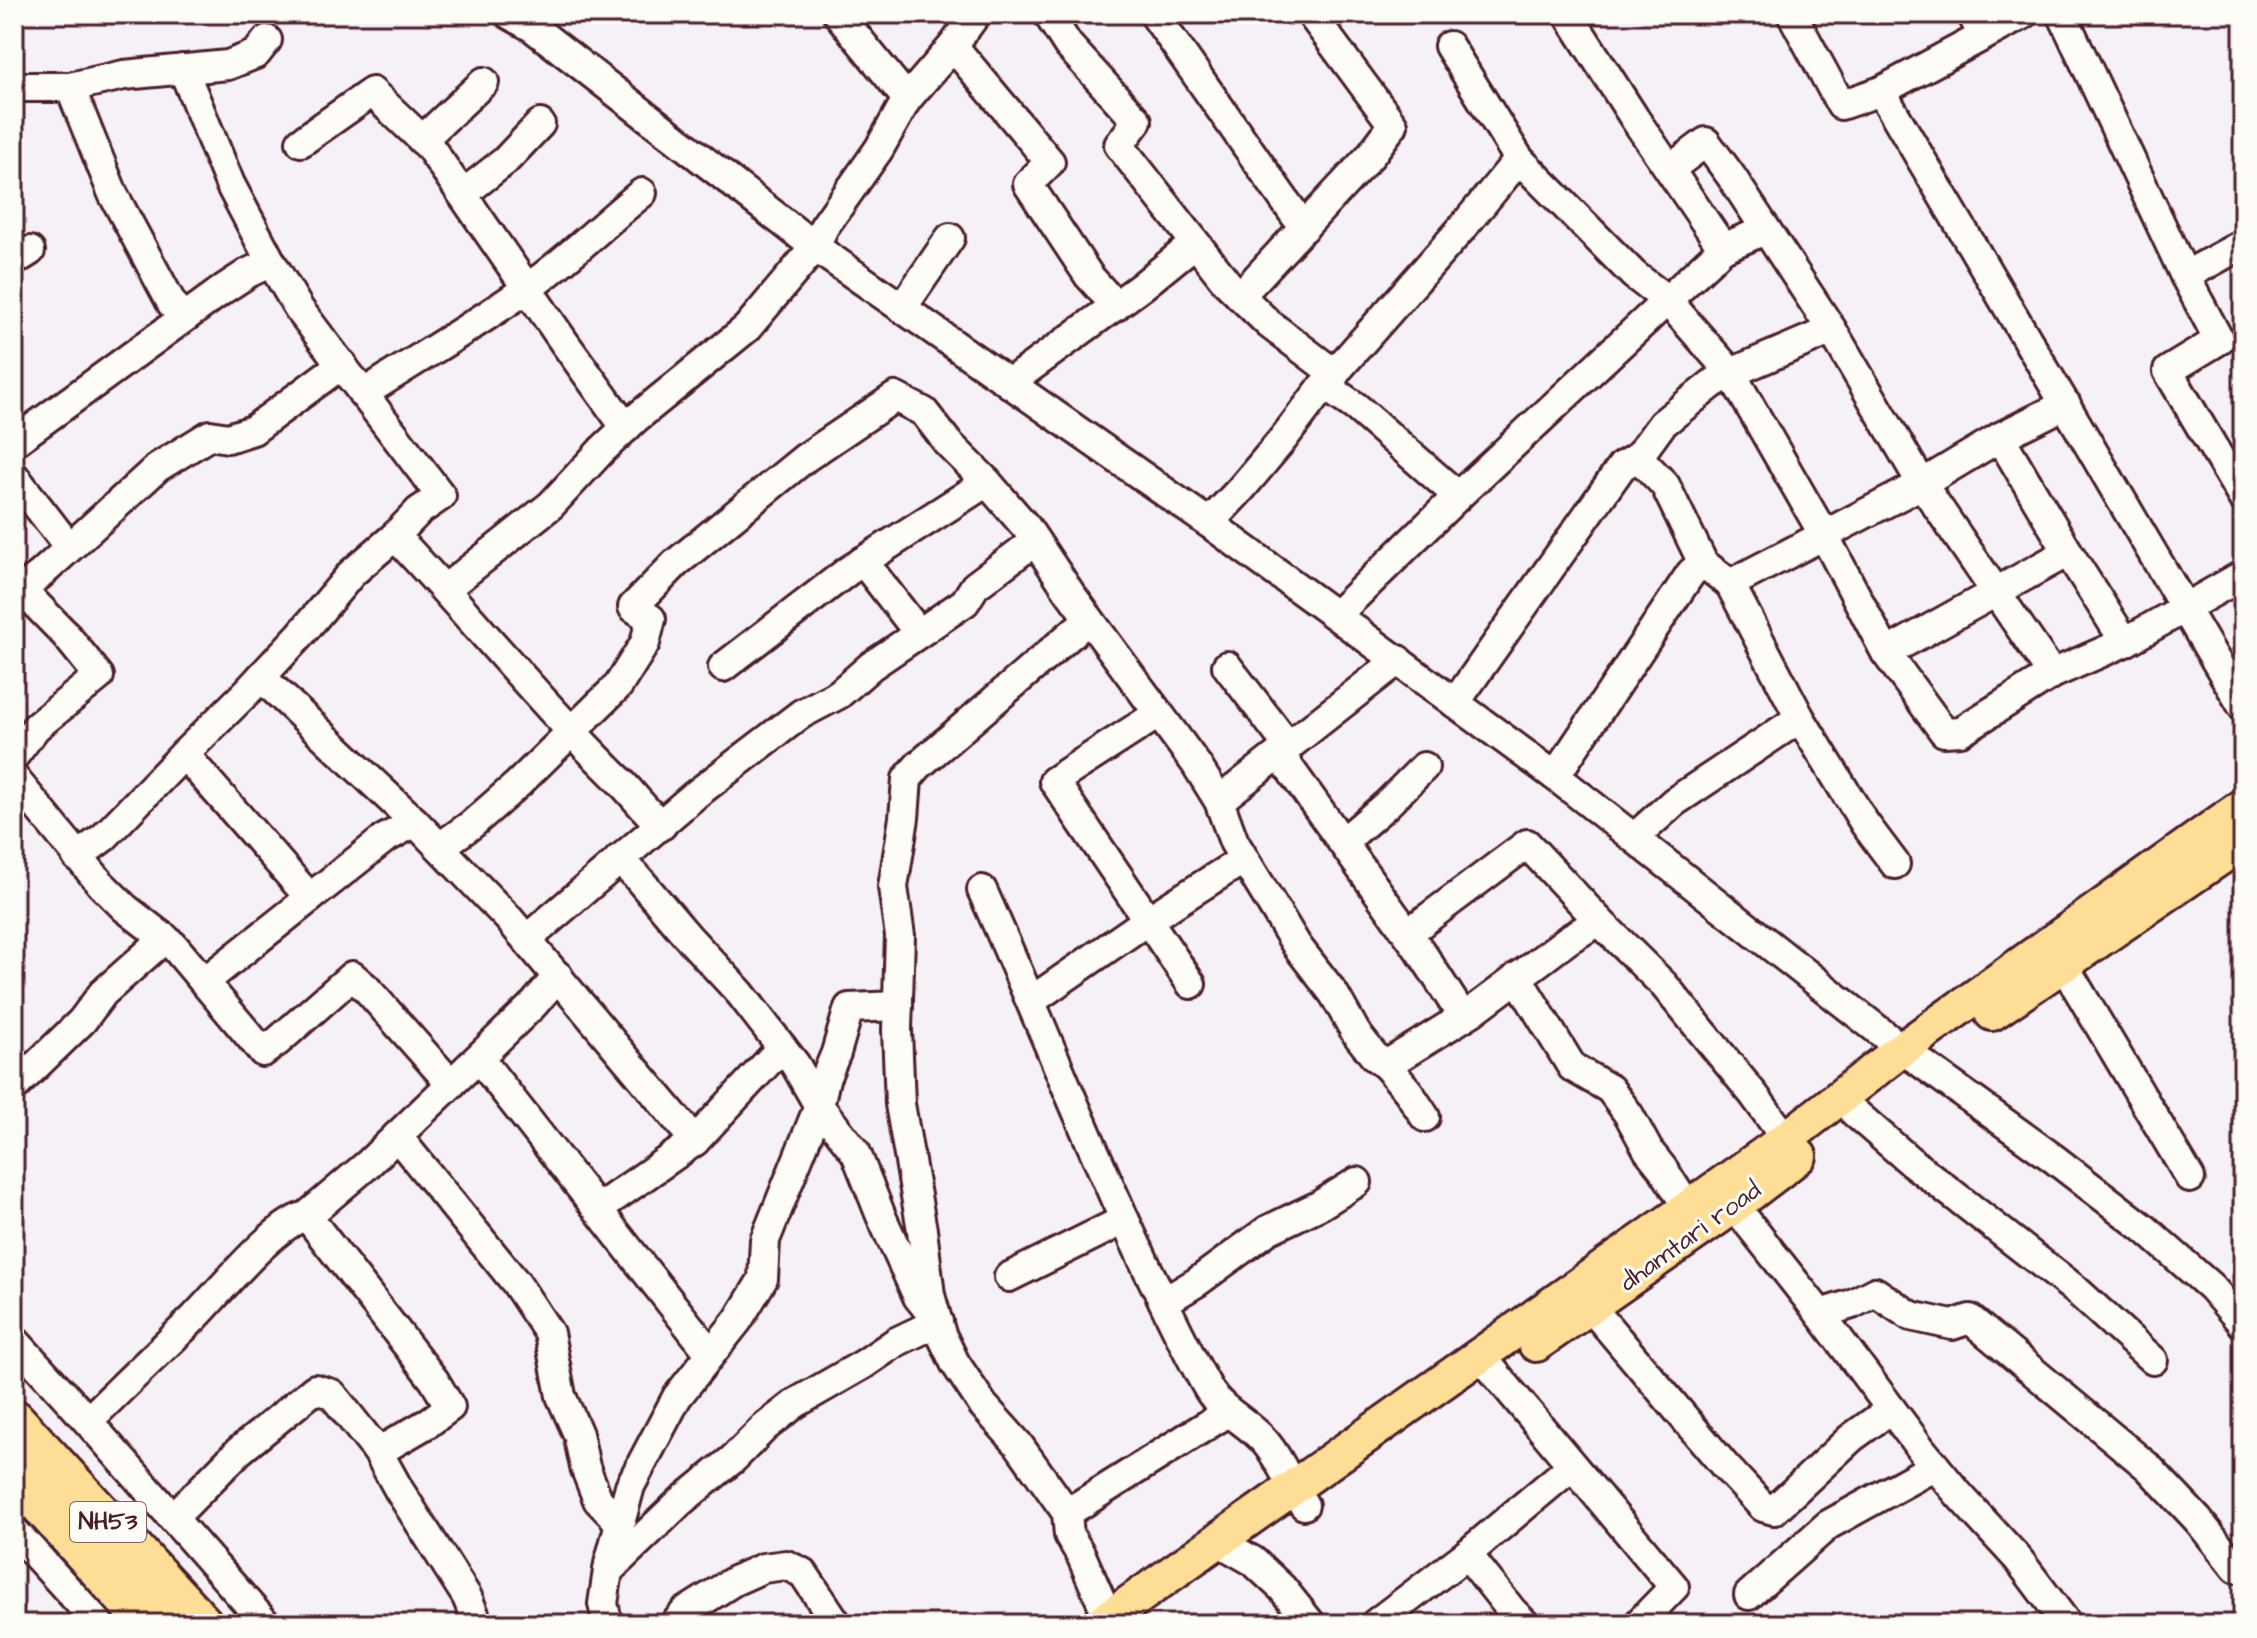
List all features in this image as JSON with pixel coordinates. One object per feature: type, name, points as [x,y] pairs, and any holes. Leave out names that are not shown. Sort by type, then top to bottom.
[{"type":"highway","name":"NH53","points":[[14,1420],[202,1624]]},
{"type":"highway","name":"NH53","points":[[14,1475],[149,1624]]},
{"type":"main road","points":[[1113,1623],[1582,1298],[1688,1208],[1727,1196],[1786,1139],[1911,1056],[2243,806]]},
{"type":"main road","name":"dhamtari road","points":[[1582,1298],[1727,1196],[1855,1113],[1911,1056],[2063,964],[2243,842]]},
{"type":"street","points":[[509,14],[532,27],[815,247],[1209,523],[1555,776],[1911,1056],[2145,1229],[2211,1287],[2243,1324]]},
{"type":"street","points":[[838,14],[907,99]]},
{"type":"street","points":[[445,589],[551,505],[626,428],[747,328],[815,247],[824,227],[879,149],[907,99],[976,14]]},
{"type":"street","points":[[1048,14],[1068,45],[1137,121],[1119,145],[1227,283],[1356,407],[1458,496]]},
{"type":"street","points":[[1154,14],[1304,228]]},
{"type":"street","points":[[1240,296],[1370,156],[1393,125],[1311,14]]},
{"type":"street","points":[[1568,14],[1723,248]]},
{"type":"street","points":[[1792,14],[1841,105],[1881,91],[1978,25],[2024,14]]},
{"type":"street","points":[[2062,14],[2185,276],[2219,340],[2168,371],[2243,498]]},
{"type":"street","points":[[14,87],[70,87],[124,75],[228,65],[256,54],[267,40]]},
{"type":"street","points":[[953,46],[1050,162],[1028,184],[1089,276],[1116,306]]},
{"type":"street","points":[[1449,46],[1519,159],[1634,275],[1667,300],[1731,373],[1824,535],[1886,653],[1944,732],[1961,731],[2052,674],[2125,642],[2243,575]]},
{"type":"street","points":[[77,857],[104,837],[261,677],[352,573],[419,511],[441,496],[299,309],[230,184],[183,69]]},
{"type":"street","points":[[422,140],[484,82]]},
{"type":"street","points":[[70,87],[113,194],[172,304],[185,317]]},
{"type":"street","points":[[1881,91],[2243,707]]},
{"type":"street","points":[[301,142],[372,92],[422,140],[463,194],[626,428]]},
{"type":"street","points":[[463,194],[505,161],[540,124]]},
{"type":"street","points":[[1670,169],[1706,142],[1832,330],[1922,484],[2052,674]]},
{"type":"street","points":[[1209,523],[1519,159]]},
{"type":"street","points":[[363,394],[527,288],[642,193]]},
{"type":"street","points":[[1336,615],[1723,248],[1765,230]]},
{"type":"street","points":[[902,308],[950,238]]},
{"type":"street","points":[[1009,383],[1116,306],[1195,243]]},
{"type":"street","points":[[2185,276],[2243,244]]},
{"type":"street","points":[[14,442],[185,317],[248,273],[271,262]]},
{"type":"street","points":[[1455,703],[1622,466],[1638,457],[1662,424],[1712,384],[1731,373],[1832,330]]},
{"type":"street","points":[[14,756],[36,727],[99,676],[65,634],[17,592],[158,467],[210,435],[228,438],[253,430],[342,364]]},
{"type":"street","points":[[440,847],[471,825],[618,686],[645,643],[651,619],[633,607],[676,563],[805,458],[895,397],[924,412],[1035,541],[1196,764],[1219,801],[1234,842],[1297,946],[1334,994],[1356,1033],[1408,1091],[1425,1117]]},
{"type":"street","points":[[1730,584],[1922,484],[2000,437],[2066,404]]},
{"type":"street","points":[[2000,437],[2125,642]]},
{"type":"street","points":[[1638,457],[1665,485],[1703,563],[1730,584],[1800,718],[1865,824],[1895,864]]},
{"type":"street","points":[[14,476],[69,547]]},
{"type":"street","points":[[723,667],[863,561],[987,482]]},
{"type":"street","points":[[395,536],[571,732],[662,825]]},
{"type":"street","points":[[527,939],[695,795],[801,714],[839,694],[871,666],[965,602],[975,586],[1035,541]]},
{"type":"street","points":[[1886,653],[2068,552]]},
{"type":"street","points":[[863,561],[918,632]]},
{"type":"street","points":[[1555,776],[1691,573],[1703,563]]},
{"type":"street","points":[[1089,619],[918,766],[907,779],[893,887],[900,936],[900,1104],[930,1295],[941,1334],[955,1363],[983,1405],[1018,1444],[1067,1513],[1069,1535],[1113,1623]]},
{"type":"street","points":[[1219,801],[1398,660]]},
{"type":"street","points":[[1227,666],[1463,1017]]},
{"type":"street","points":[[261,677],[415,822],[527,939],[695,1141]]},
{"type":"street","points":[[1158,714],[1054,781],[1191,984]]},
{"type":"street","points":[[1634,838],[1674,802],[1800,718]]},
{"type":"street","points":[[184,754],[310,898]]},
{"type":"street","points":[[1343,842],[1424,767]]},
{"type":"street","points":[[14,778],[77,857],[125,908],[173,945],[263,1052],[352,976],[451,1084]]},
{"type":"street","points":[[204,982],[384,839],[415,822]]},
{"type":"street","points":[[1408,933],[1527,844],[1674,997],[1786,1139]]},
{"type":"street","points":[[619,859],[740,993],[795,1064],[819,1106],[856,1153],[918,1297],[938,1322]]},
{"type":"street","points":[[1031,1001],[1148,920],[1244,859]]},
{"type":"street","points":[[982,890],[1124,1220],[1181,1340],[1211,1394],[1267,1444],[1298,1497]]},
{"type":"street","points":[[1386,1065],[1463,1017],[1599,921]]},
{"type":"street","points":[[14,1087],[82,1021],[103,993],[165,938]]},
{"type":"street","points":[[2063,964],[2190,1178]]},
{"type":"street","points":[[88,1421],[197,1315],[236,1271],[280,1232],[300,1217],[307,1216],[367,1165],[534,1004],[558,976]]},
{"type":"street","points":[[1517,977],[1572,1067],[1610,1089],[1688,1208]]},
{"type":"street","points":[[608,1624],[603,1604],[608,1571],[630,1486],[677,1397],[738,1320],[763,1279],[765,1240],[819,1106],[849,1008],[898,1006]]},
{"type":"street","points":[[599,1208],[695,1141],[782,1047]]},
{"type":"street","points":[[479,1058],[710,1353]]},
{"type":"street","points":[[1855,1113],[1909,1160],[2076,1290],[2153,1360]]},
{"type":"street","points":[[397,1136],[516,1283],[549,1333],[561,1396],[578,1434],[585,1467],[598,1500],[619,1522]]},
{"type":"street","points":[[1164,1302],[1268,1230],[1320,1205],[1357,1182]]},
{"type":"street","points":[[1727,1196],[1935,1466],[2018,1559],[2067,1624]]},
{"type":"street","points":[[307,1216],[434,1380],[450,1407],[378,1452]]},
{"type":"street","points":[[1009,1277],[1124,1220]]},
{"type":"street","points":[[1820,1314],[1852,1304],[1875,1292],[1911,1316],[1952,1325],[1970,1319],[2148,1467],[2198,1520],[2236,1568],[2243,1566]]},
{"type":"street","points":[[1582,1298],[1763,1507],[1774,1510],[1851,1438],[1891,1409]]},
{"type":"street","points":[[608,1571],[680,1502],[796,1403],[896,1342],[938,1322]]},
{"type":"street","points":[[14,1340],[266,1624]]},
{"type":"street","points":[[1487,1363],[1674,1587],[1638,1624]]},
{"type":"street","points":[[173,1518],[239,1451],[315,1389],[332,1394],[378,1452],[467,1597],[478,1624]]},
{"type":"street","points":[[1067,1513],[1228,1412]]},
{"type":"street","points":[[1375,1624],[1467,1554],[1572,1466]]},
{"type":"street","points":[[1749,1595],[1828,1525],[1935,1466]]},
{"type":"street","points":[[14,1531],[99,1624]]},
{"type":"street","points":[[1228,1546],[1253,1561],[1282,1588],[1311,1624]]},
{"type":"street","points":[[1467,1554],[1525,1624]]},
{"type":"street","points":[[675,1624],[685,1612],[734,1581],[763,1568],[786,1565],[803,1573],[837,1624]]}]
